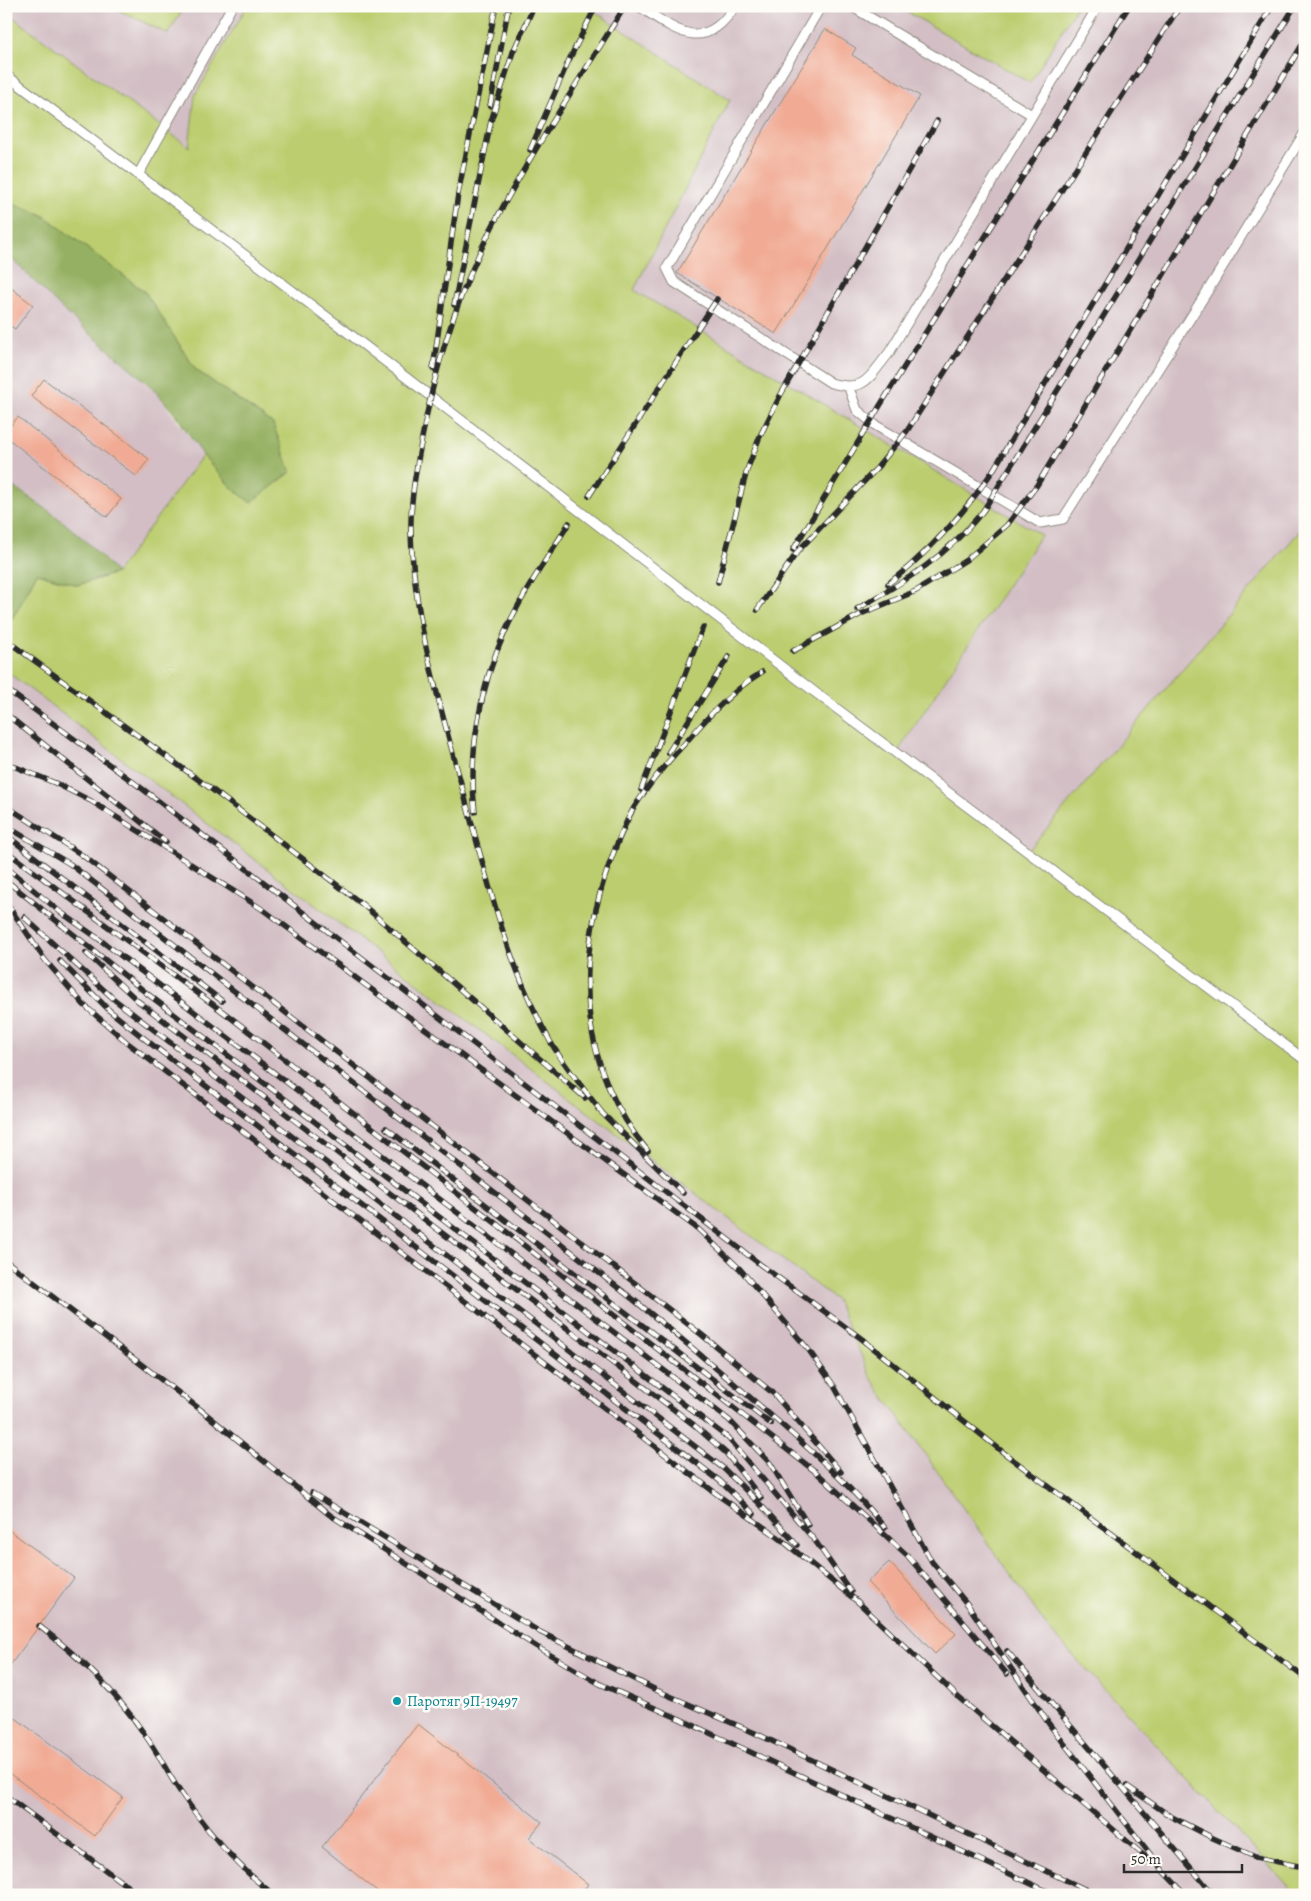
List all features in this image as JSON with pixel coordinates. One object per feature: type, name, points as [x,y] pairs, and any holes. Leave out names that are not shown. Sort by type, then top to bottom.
[{"type":"lane","points":[[138,175],[232,6]]},
{"type":"lane","points":[[639,6],[672,27],[688,34],[701,36],[712,30],[735,6]]},
{"type":"lane","points":[[821,6],[667,268],[674,282],[831,383],[849,388],[865,382],[889,353],[1098,6]]},
{"type":"lane","points":[[851,6],[1032,115]]},
{"type":"lane","points":[[6,75],[347,332],[824,698],[1305,1060]]},
{"type":"lane","points":[[849,388],[857,410],[875,425],[1040,523],[1063,519],[1210,287],[1305,132]]},
{"type":"shaded area","points":[[6,6],[110,6],[168,34],[185,6],[247,6],[195,95],[189,147],[6,12]]},
{"type":"shaded area","points":[[586,6],[897,6],[1030,83],[1077,6],[1305,6],[1305,520],[1298,533],[1027,852],[897,754],[1041,535],[634,290],[730,100]]},
{"type":"shaded area","points":[[6,253],[64,311],[153,388],[203,455],[116,573],[101,555],[35,500],[6,483]]},
{"type":"shaded area","points":[[6,671],[836,1300],[873,1381],[1051,1632],[1297,1895],[6,1895]]},
{"type":"green space","points":[[110,6],[185,6],[168,34]]},
{"type":"green space","points":[[247,6],[586,6],[730,100],[634,290],[1041,535],[897,753],[1027,852],[1298,533],[1305,520],[1305,1895],[1297,1895],[1051,1632],[873,1381],[836,1300],[6,671],[6,627],[37,573],[78,585],[116,573],[203,455],[231,487],[273,424],[196,370],[145,292],[43,215],[6,200],[6,12],[189,147],[195,95]]},
{"type":"green space","points":[[897,6],[1077,6],[1030,83]]},
{"type":"green space","points":[[6,200],[43,215],[145,292],[196,370],[273,424],[291,472],[251,503],[231,487],[203,455],[177,417],[153,388],[64,311],[6,253]]},
{"type":"green space","points":[[6,483],[65,523],[92,547],[116,573],[78,585],[37,573],[6,627]]},
{"type":"building","points":[[825,29],[856,48],[852,55],[920,96],[776,334],[677,273]]},
{"type":"building","points":[[6,284],[33,305],[15,329],[6,323]]},
{"type":"building","points":[[44,379],[149,459],[136,476],[31,396]]},
{"type":"building","points":[[18,417],[121,499],[107,517],[6,437],[6,431]]},
{"type":"building","points":[[6,1528],[74,1578],[6,1671]]},
{"type":"building","points":[[889,1562],[956,1634],[935,1654],[867,1582]]},
{"type":"building","points":[[6,1711],[123,1797],[95,1836],[6,1771]]},
{"type":"building","points":[[418,1724],[542,1822],[529,1838],[588,1884],[580,1895],[382,1895],[322,1847]]},
{"type":"railway","points":[[433,369],[458,194],[496,6]]},
{"type":"railway","points":[[454,305],[491,121],[513,52],[534,6]]},
{"type":"railway","points":[[530,150],[569,60],[596,6]]},
{"type":"railway","points":[[603,1114],[550,1041],[535,1012],[510,953],[447,733],[423,634],[413,567],[411,521],[412,497],[433,385],[448,333],[477,257],[521,175],[625,6]]},
{"type":"railway","points":[[793,550],[881,404],[1129,6]]},
{"type":"railway","points":[[757,610],[798,551],[876,469],[907,431],[1180,6]]},
{"type":"railway","points":[[888,584],[945,532],[992,472],[1272,6]]},
{"type":"railway","points":[[857,609],[893,588],[940,555],[955,542],[983,511],[1295,6]]},
{"type":"railway","points":[[490,106],[508,10]]},
{"type":"railway","points":[[793,651],[861,614],[916,591],[966,560],[1007,525],[1037,485],[1305,40]]},
{"type":"railway","points":[[718,582],[747,470],[760,436],[780,396],[937,121]]},
{"type":"railway","points":[[589,496],[717,299]]},
{"type":"railway","points":[[475,812],[473,767],[478,720],[496,653],[527,590],[569,523]]},
{"type":"railway","points":[[641,790],[703,627]]},
{"type":"railway","points":[[6,640],[214,791],[362,904],[585,1098]]},
{"type":"railway","points":[[668,753],[729,656]]},
{"type":"railway","points":[[648,1151],[625,1119],[608,1086],[596,1050],[590,1014],[588,977],[591,940],[598,902],[620,835],[635,806],[647,789],[673,756],[713,712],[731,695],[762,672]]},
{"type":"railway","points":[[6,689],[144,790],[761,1265],[862,1339],[1004,1453],[1305,1678]]},
{"type":"railway","points":[[6,714],[166,842]]},
{"type":"railway","points":[[6,763],[55,783],[91,801],[262,909],[698,1229],[740,1269],[808,1349],[834,1386],[932,1562],[968,1605],[1049,1724],[1164,1872],[1186,1895]]},
{"type":"railway","points":[[6,806],[82,855],[702,1335],[774,1394],[841,1472]]},
{"type":"railway","points":[[6,826],[70,864],[634,1300],[804,1444],[846,1484],[885,1528]]},
{"type":"railway","points":[[6,835],[222,1001]]},
{"type":"railway","points":[[6,851],[230,1017],[816,1472],[907,1555],[1007,1674]]},
{"type":"railway","points":[[6,867],[59,911],[99,939],[729,1420],[770,1463],[808,1525]]},
{"type":"railway","points":[[8,882],[149,995],[728,1438],[816,1542],[851,1592]]},
{"type":"railway","points":[[6,902],[45,960],[84,1005],[129,1044],[722,1498],[778,1537],[858,1602],[958,1697],[1148,1859]]},
{"type":"railway","points":[[24,917],[115,1000],[723,1468],[759,1503],[797,1545]]},
{"type":"railway","points":[[86,953],[138,1001],[694,1425],[726,1453],[761,1498]]},
{"type":"railway","points":[[60,961],[110,1011],[150,1043],[720,1481],[754,1514]]},
{"type":"railway","points":[[598,1109],[683,1193]]},
{"type":"railway","points":[[386,1128],[771,1424]]},
{"type":"railway","points":[[6,1261],[201,1410],[330,1515],[537,1647],[600,1684],[680,1719],[1055,1895]]},
{"type":"railway","points":[[312,1493],[540,1632],[656,1690],[755,1733],[1097,1895]]},
{"type":"railway","points":[[39,1626],[83,1663],[122,1704],[145,1735],[179,1790],[211,1833],[234,1860],[274,1895]]},
{"type":"railway","points":[[1007,1651],[1214,1895]]},
{"type":"railway","points":[[1127,1786],[1170,1816],[1255,1857],[1298,1866],[1305,1865]]},
{"type":"railway","points":[[6,1796],[139,1895]]},
{"type":"place","name":"Паротяг 9П-19497","points":[[397,1701]]}]
